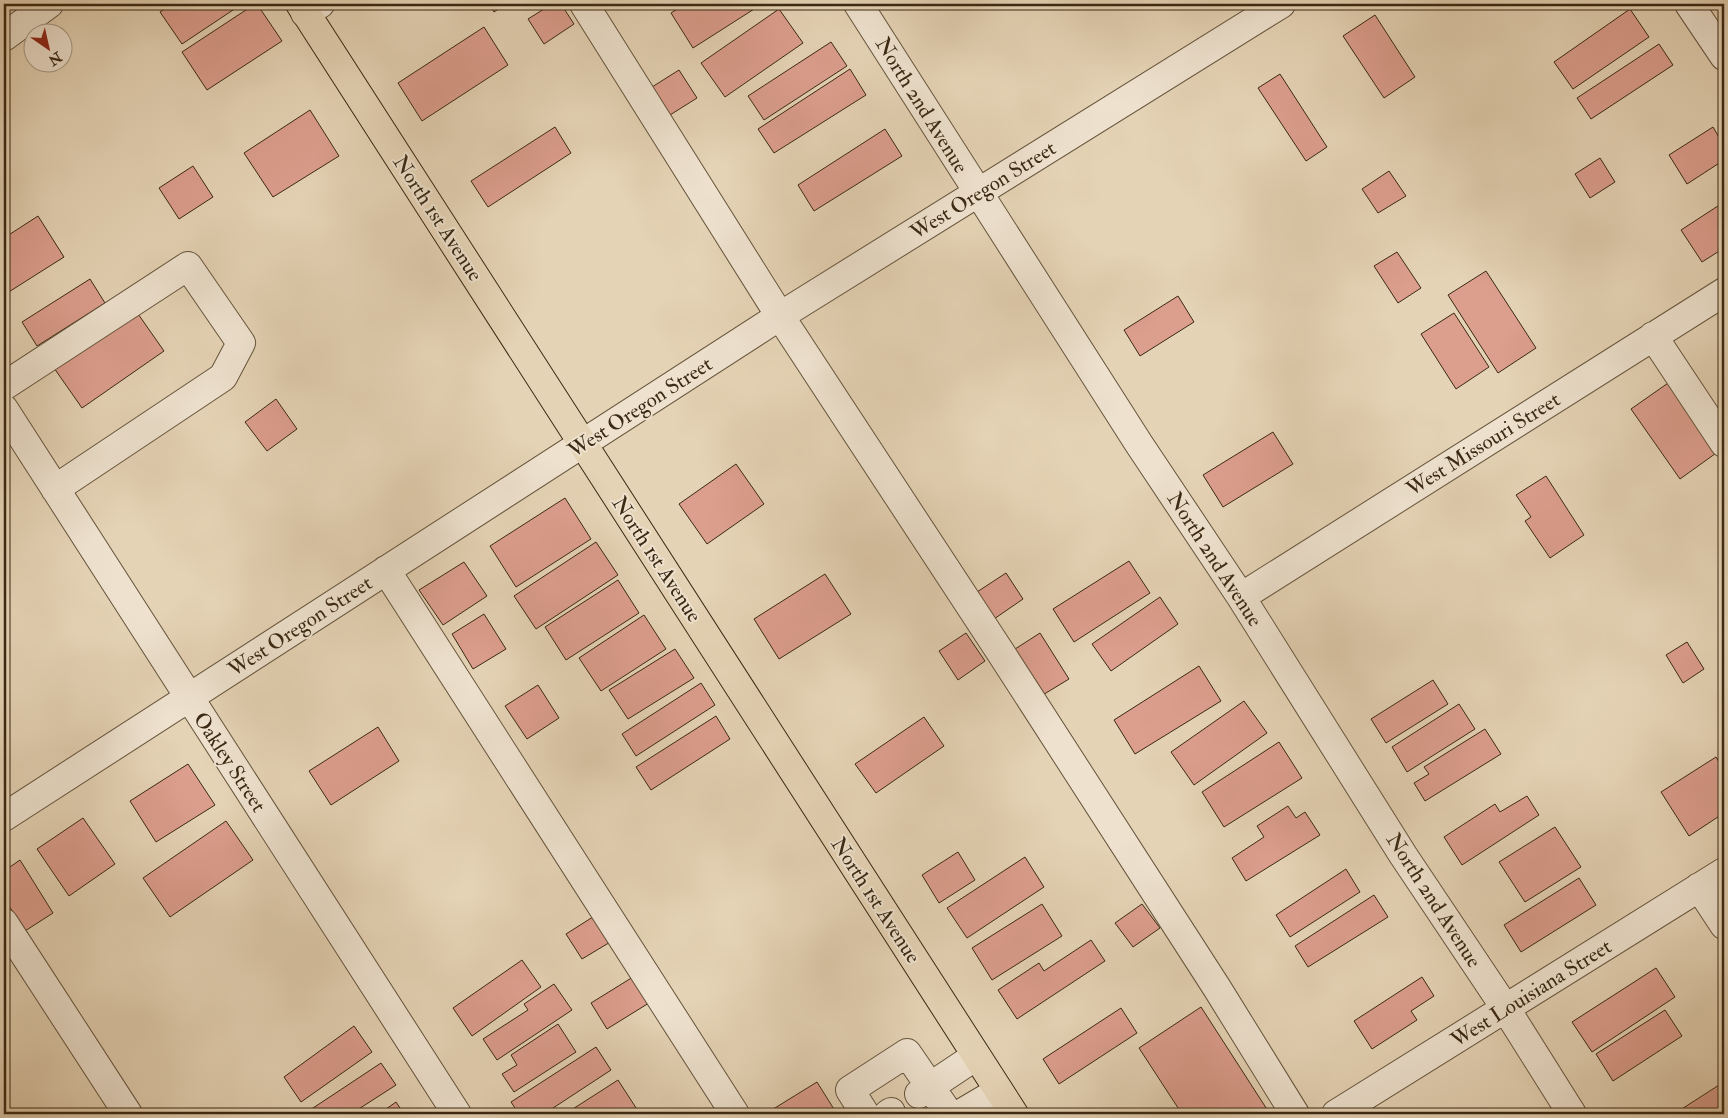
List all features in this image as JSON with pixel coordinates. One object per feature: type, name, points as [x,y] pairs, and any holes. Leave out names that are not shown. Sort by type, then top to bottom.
[{"type":"main road","name":"North 1st Avenue","points":[[308,7],[583,444],[1014,1114]]},
{"type":"street","points":[[4,36],[49,4]]},
{"type":"street","points":[[584,4],[780,316],[1001,653],[1295,1114]]},
{"type":"street","name":"North 2nd Avenue","points":[[858,4],[1139,444],[1241,597],[1403,854],[1506,1009],[1572,1114]]},
{"type":"street","name":"West Oregon Street","points":[[4,817],[780,316],[1281,4]]},
{"type":"street","points":[[1690,4],[1724,56]]},
{"type":"street","points":[[4,386],[188,266],[241,343],[223,377],[56,489]]},
{"type":"street","name":"West Missouri Street","points":[[1241,597],[1724,292]]},
{"type":"street","points":[[1653,336],[1724,443]]},
{"type":"street","name":"Oakley Street","points":[[4,409],[457,1114]]},
{"type":"street","points":[[386,570],[736,1114]]},
{"type":"street","name":"West Louisiana Street","points":[[1336,1114],[1724,872]]},
{"type":"street","points":[[1699,887],[1724,925]]},
{"type":"street","points":[[4,923],[128,1114]]},
{"type":"street","points":[[881,1114],[850,1090],[907,1053],[925,1090],[949,1114]]},
{"type":"street","points":[[925,1090],[976,1056]]},
{"type":"street","points":[[960,1114],[999,1091]]},
{"type":"building","points":[[172,4],[242,4],[182,44],[160,12]]},
{"type":"building","points":[[257,4],[282,41],[207,90],[182,52]]},
{"type":"building","points":[[489,4],[506,4],[494,12]]},
{"type":"building","points":[[552,4],[561,4],[574,24],[544,44],[528,19]]},
{"type":"building","points":[[685,4],[762,4],[693,48],[671,13]]},
{"type":"building","points":[[779,9],[803,43],[725,97],[701,63]]},
{"type":"building","points":[[1630,9],[1649,37],[1573,89],[1554,62]]},
{"type":"building","points":[[1375,15],[1415,77],[1384,98],[1343,36]]},
{"type":"building","points":[[484,27],[508,65],[422,121],[398,83]]},
{"type":"building","points":[[831,42],[847,66],[764,120],[748,96]]},
{"type":"building","points":[[1659,44],[1673,65],[1591,119],[1577,98]]},
{"type":"building","points":[[850,69],[866,95],[774,153],[758,129]]},
{"type":"building","points":[[679,70],[697,98],[670,115],[652,87]]},
{"type":"building","points":[[1280,74],[1327,147],[1306,161],[1258,88]]},
{"type":"building","points":[[310,110],[339,156],[273,197],[244,153]]},
{"type":"building","points":[[555,127],[571,153],[488,207],[471,181]]},
{"type":"building","points":[[1713,127],[1724,146],[1724,160],[1687,184],[1669,155]]},
{"type":"building","points":[[885,129],[902,156],[814,211],[798,185]]},
{"type":"building","points":[[1600,158],[1615,182],[1590,198],[1575,174]]},
{"type":"building","points":[[193,166],[213,197],[179,219],[159,188]]},
{"type":"building","points":[[1389,171],[1406,196],[1378,213],[1362,189]]},
{"type":"building","points":[[1724,202],[1724,248],[1702,262],[1681,230]]},
{"type":"building","points":[[38,216],[64,257],[4,295],[4,238]]},
{"type":"building","points":[[1397,252],[1421,288],[1398,303],[1374,266]]},
{"type":"building","points":[[1486,271],[1536,348],[1498,373],[1448,295]]},
{"type":"building","points":[[90,279],[105,303],[37,346],[22,322]]},
{"type":"building","points":[[1178,296],[1194,322],[1140,356],[1124,330]]},
{"type":"building","points":[[136,311],[164,351],[82,408],[54,368]]},
{"type":"building","points":[[1454,313],[1489,367],[1456,389],[1421,334]]},
{"type":"building","points":[[1671,381],[1719,451],[1680,479],[1631,409]]},
{"type":"building","points":[[276,399],[297,429],[267,451],[245,422]]},
{"type":"building","points":[[1273,432],[1293,464],[1223,507],[1203,475]]},
{"type":"building","points":[[736,464],[764,504],[707,544],[679,504]]},
{"type":"building","points":[[1546,476],[1584,535],[1550,558],[1525,521],[1531,517],[1516,495]]},
{"type":"building","points":[[565,498],[591,539],[516,587],[490,546]]},
{"type":"building","points":[[596,542],[618,575],[536,629],[514,596]]},
{"type":"building","points":[[1129,561],[1150,593],[1074,642],[1053,609]]},
{"type":"building","points":[[464,562],[487,596],[443,625],[419,590]]},
{"type":"building","points":[[1006,573],[1023,599],[994,619],[977,592]]},
{"type":"building","points":[[825,574],[851,614],[779,659],[754,619]]},
{"type":"building","points":[[618,580],[639,613],[566,660],[545,627]]},
{"type":"building","points":[[1160,597],[1178,624],[1111,671],[1092,644]]},
{"type":"building","points":[[484,614],[506,649],[473,669],[452,634]]},
{"type":"building","points":[[644,615],[666,649],[601,691],[579,658]]},
{"type":"building","points":[[966,633],[985,661],[958,680],[939,651]]},
{"type":"building","points":[[1040,633],[1069,679],[1041,696],[1012,651]]},
{"type":"building","points":[[1687,642],[1704,669],[1683,683],[1666,655]]},
{"type":"building","points":[[675,649],[694,678],[628,719],[609,690]]},
{"type":"building","points":[[1199,666],[1221,701],[1135,754],[1114,720]]},
{"type":"building","points":[[1433,680],[1448,704],[1386,743],[1371,719]]},
{"type":"building","points":[[701,683],[715,705],[636,756],[622,734]]},
{"type":"building","points":[[538,685],[559,718],[527,739],[505,706]]},
{"type":"building","points":[[1244,701],[1267,733],[1194,785],[1171,752]]},
{"type":"building","points":[[1459,704],[1475,729],[1407,772],[1392,747]]},
{"type":"building","points":[[716,716],[730,739],[651,790],[636,767]]},
{"type":"building","points":[[924,717],[944,746],[876,793],[855,764]]},
{"type":"building","points":[[378,727],[399,761],[331,805],[309,771]]},
{"type":"building","points":[[1485,729],[1501,754],[1425,801],[1414,783],[1429,774],[1424,767]]},
{"type":"building","points":[[1279,742],[1302,778],[1224,827],[1202,792]]},
{"type":"building","points":[[1716,757],[1724,771],[1724,813],[1689,836],[1661,792]]},
{"type":"building","points":[[188,764],[215,805],[156,842],[130,801]]},
{"type":"building","points":[[1527,796],[1539,815],[1462,865],[1444,837],[1495,804],[1500,812]]},
{"type":"building","points":[[1288,806],[1296,818],[1305,812],[1320,835],[1246,881],[1232,858],[1264,837],[1257,826]]},
{"type":"building","points":[[83,818],[115,864],[69,896],[37,849]]},
{"type":"building","points":[[226,821],[253,860],[170,917],[143,878]]},
{"type":"building","points":[[1555,827],[1581,867],[1525,902],[1499,862]]},
{"type":"building","points":[[958,852],[975,880],[939,903],[922,875]]},
{"type":"building","points":[[1025,857],[1044,887],[967,938],[947,908]]},
{"type":"building","points":[[20,860],[53,913],[25,931],[4,898],[4,871]]},
{"type":"building","points":[[1346,869],[1360,892],[1290,937],[1276,915]]},
{"type":"building","points":[[1579,878],[1596,905],[1521,952],[1504,925]]},
{"type":"building","points":[[1374,895],[1388,917],[1308,967],[1295,946]]},
{"type":"building","points":[[1042,904],[1062,936],[992,980],[972,948]]},
{"type":"building","points":[[1142,904],[1160,928],[1133,947],[1115,923]]},
{"type":"building","points":[[596,915],[612,941],[582,959],[566,934]]},
{"type":"building","points":[[1091,940],[1105,961],[1017,1019],[998,990],[1039,963],[1044,971]]},
{"type":"building","points":[[522,960],[541,987],[472,1036],[453,1008]]},
{"type":"building","points":[[1656,968],[1675,997],[1592,1052],[1572,1022]]},
{"type":"building","points":[[641,972],[657,998],[607,1029],[591,1003]]},
{"type":"building","points":[[1422,977],[1434,996],[1411,1011],[1417,1020],[1372,1049],[1354,1021]]},
{"type":"building","points":[[554,984],[572,1010],[497,1060],[483,1039],[528,1010],[524,1004]]},
{"type":"building","points":[[1201,1007],[1270,1114],[1182,1114],[1139,1048]]},
{"type":"building","points":[[1121,1008],[1137,1033],[1059,1084],[1043,1059]]},
{"type":"building","points":[[1665,1010],[1682,1036],[1613,1081],[1596,1054]]},
{"type":"building","points":[[558,1024],[576,1052],[514,1092],[502,1074],[517,1065],[511,1055]]},
{"type":"building","points":[[354,1026],[372,1052],[301,1102],[284,1077]]},
{"type":"building","points":[[596,1047],[611,1070],[544,1114],[519,1114],[511,1102]]},
{"type":"building","points":[[381,1063],[396,1085],[351,1114],[304,1114]]},
{"type":"building","points":[[618,1080],[640,1114],[565,1114]]},
{"type":"building","points":[[817,1082],[837,1114],[772,1114],[770,1111]]},
{"type":"building","points":[[1719,1085],[1724,1094],[1724,1114],[1674,1114]]},
{"type":"building","points":[[396,1102],[404,1114],[379,1114]]}]
